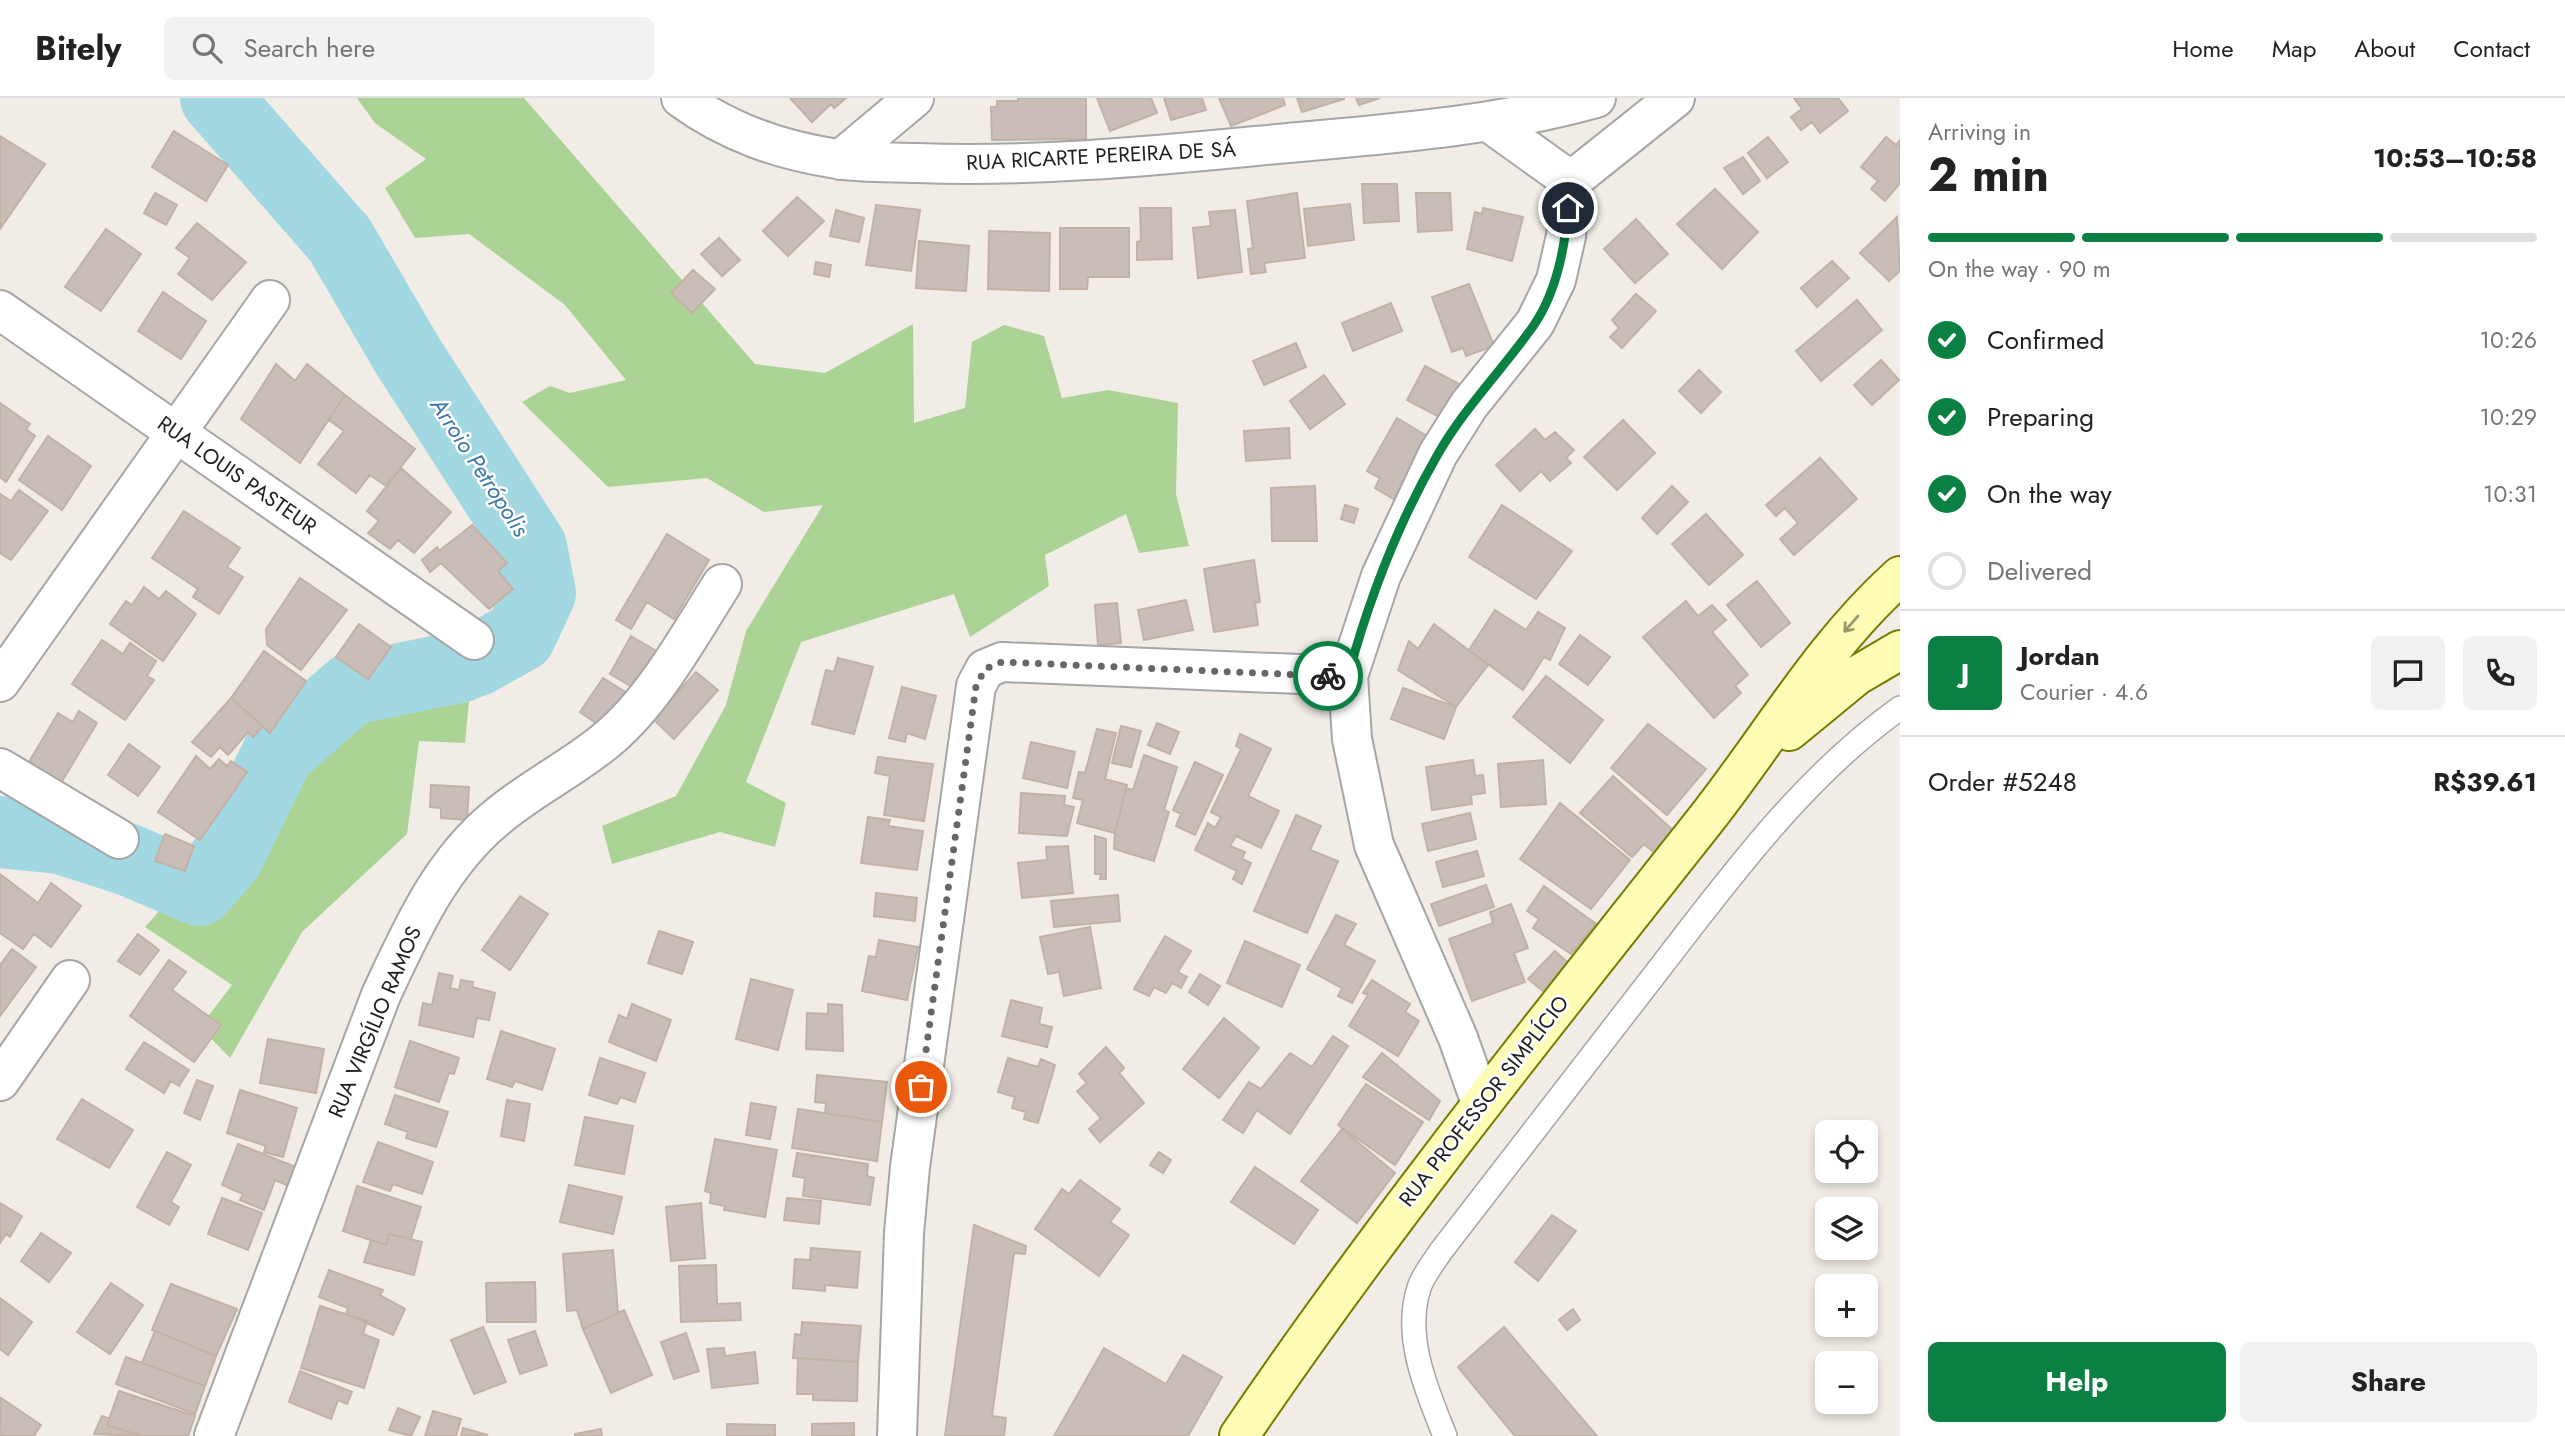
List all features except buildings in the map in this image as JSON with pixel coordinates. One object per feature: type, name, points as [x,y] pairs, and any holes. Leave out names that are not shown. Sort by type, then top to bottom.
[{"type":"street","name":"RUA RICARTE PEREIRA DE SÁ","points":[[681,98],[731,130],[772,146],[840,160],[1042,163],[1152,157],[1490,123],[1596,98]]},
{"type":"street","points":[[840,160],[914,98]]},
{"type":"street","points":[[1481,1103],[1458,1038],[1374,845],[1352,739],[1348,676],[1381,576],[1438,454],[1469,405],[1535,323],[1556,281],[1566,236],[1571,181],[1675,98]]},
{"type":"street","points":[[1490,123],[1571,181]]},
{"type":"street","points":[[0,681],[270,300]]},
{"type":"street","name":"RUA LOUIS PASTEUR","points":[[0,310],[474,640]]},
{"type":"street","name":"RUA PROFESSOR SIMPLÍCIO","points":[[1239,1436],[1350,1277],[1481,1103],[1741,775],[1837,639],[1866,606],[1900,576]]},
{"type":"street","name":"RUA VIRGÍLIO RAMOS","points":[[214,1436],[376,1008],[413,927],[456,858],[496,818],[610,737],[658,682],[722,584]]},
{"type":"street","name":"RUA PROFESSOR SIMPLÍCIO","points":[[1741,775],[1814,708],[1856,676],[1900,650]]},
{"type":"street","points":[[897,1436],[904,1233],[910,1167],[976,686],[985,669],[1002,662],[1348,676]]},
{"type":"street","points":[[0,768],[120,839]]},
{"type":"street","points":[[0,1081],[71,980]]},
{"type":"lane","points":[[1445,1436],[1425,1385],[1414,1334],[1419,1288],[1441,1251],[1694,924],[1802,793],[1867,732],[1900,708]]},
{"type":"green space","points":[[357,98],[524,98],[755,364],[825,373],[913,324],[914,423],[965,408],[972,342],[1004,325],[1044,336],[1062,398],[1108,390],[1178,403],[1176,494],[1189,546],[1139,553],[1126,514],[1045,555],[1049,586],[970,637],[954,594],[801,642],[746,782],[786,803],[775,847],[720,832],[612,864],[602,826],[676,796],[726,705],[746,631],[823,505],[764,512],[707,478],[608,487],[522,402],[550,386],[570,393],[626,380],[565,305],[469,234],[415,238],[385,188],[426,159],[375,123]]},
{"type":"green space","points":[[400,688],[470,691],[465,743],[419,741],[407,834],[302,932],[230,1058],[200,1027],[232,985],[145,927],[232,830],[256,822],[316,728]]},
{"type":"waterway","name":"Arroio Petrópolis","points":[[0,832],[60,838],[129,860],[199,890],[228,856],[278,753],[351,689],[459,667],[477,660],[520,636],[540,593],[531,547],[409,358],[340,240],[216,98]]},
{"type":"way so far","points":[[921,1087],[976,686],[985,669],[1002,662],[1328,676]]},
{"type":"route","points":[[1328,676],[1348,676],[1363,622],[1381,576],[1438,454],[1469,405],[1535,323],[1556,281],[1566,236],[1568,208]]}]
